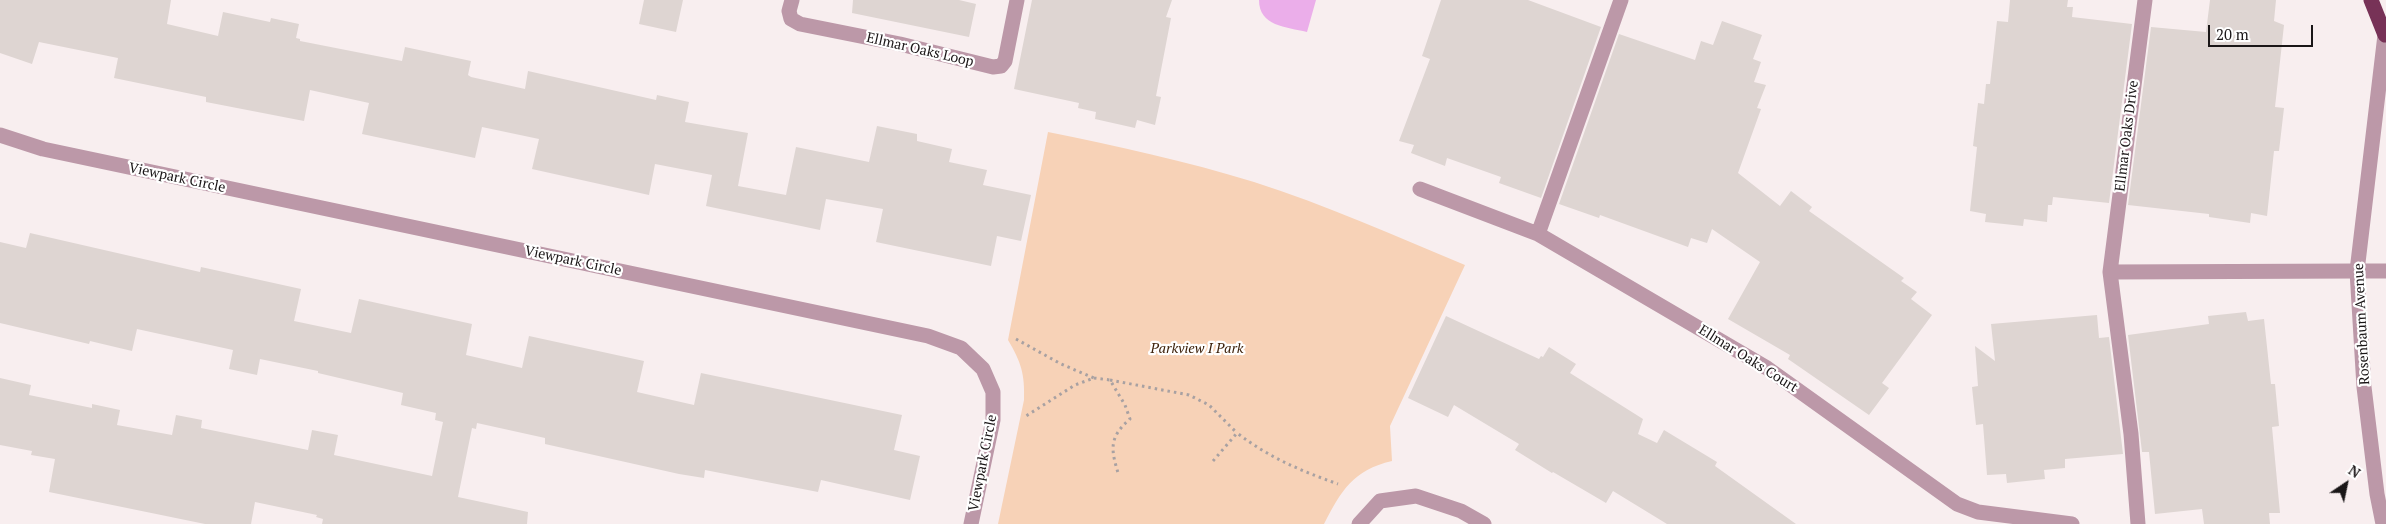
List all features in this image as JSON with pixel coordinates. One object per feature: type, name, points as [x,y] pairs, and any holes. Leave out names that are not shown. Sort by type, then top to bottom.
[{"type":"highway","points":[[2371,0],[2385,34]]},
{"type":"street","name":"Ellmar Oaks Loop","points":[[792,0],[789,11],[791,19],[800,24],[900,44],[993,67],[1002,66],[1006,61],[1018,0]]},
{"type":"street","points":[[1538,234],[1621,0]]},
{"type":"street","name":"Ellmar Oaks Drive","points":[[2110,272],[2145,0]]},
{"type":"street","name":"Rosenbaum Avenue","points":[[2383,524],[2377,494],[2364,387],[2357,271],[2385,34]]},
{"type":"street","name":"Viewpark Circle","points":[[0,135],[43,150],[928,336],[961,348],[983,369],[993,392],[993,420],[971,524]]},
{"type":"street","name":"Ellmar Oaks Court","points":[[1420,189],[1538,234],[1767,368],[1957,504],[1978,512],[2072,524]]},
{"type":"street","points":[[2138,524],[2131,434],[2110,272],[2386,271]]},
{"type":"street","points":[[1359,524],[1380,501],[1416,496],[1461,511],[1484,524]]},
{"type":"path","points":[[1016,339],[1061,364],[1094,378],[1189,395],[1209,406],[1236,433],[1258,449],[1285,464],[1338,484]]},
{"type":"path","points":[[1026,416],[1075,385],[1094,378]]},
{"type":"path","points":[[1110,380],[1125,405],[1130,419],[1120,427],[1111,451],[1119,476]]},
{"type":"path","points":[[1213,461],[1236,433]]},
{"type":"green space","name":"Parkview I Park","points":[[1048,132],[1151,154],[1254,182],[1334,211],[1465,265],[1390,426],[1392,461],[1367,470],[1350,483],[1336,502],[1324,524],[998,524],[1024,400],[1024,383],[1021,368],[1008,340]]},
{"type":"shaded area","points":[[1259,0],[1316,0],[1307,32],[1283,27],[1269,20],[1260,9]]},
{"type":"building","points":[[0,0],[171,0],[167,24],[218,36],[223,12],[270,22],[271,18],[299,24],[296,38],[300,39],[300,41],[402,61],[405,47],[471,61],[468,75],[471,77],[525,89],[528,71],[656,100],[657,95],[689,102],[685,122],[748,133],[738,186],[786,195],[796,147],[869,162],[877,126],[917,134],[917,141],[952,149],[949,162],[987,170],[983,185],[1031,195],[1021,241],[997,236],[991,266],[876,242],[883,209],[826,199],[820,230],[706,206],[712,175],[655,164],[649,195],[532,169],[539,139],[482,127],[475,158],[362,134],[369,103],[310,90],[304,121],[206,102],[206,97],[114,78],[118,58],[39,42],[32,64],[0,53]]},
{"type":"building","points":[[644,0],[683,0],[676,32],[639,24]]},
{"type":"building","points":[[853,0],[959,0],[976,4],[969,37],[852,13]]},
{"type":"building","points":[[1032,0],[1172,0],[1166,17],[1171,18],[1156,96],[1161,97],[1155,125],[1137,120],[1135,128],[1095,119],[1096,112],[1078,108],[1079,103],[1014,89]]},
{"type":"building","points":[[1441,0],[1528,0],[1601,27],[1541,198],[1499,183],[1501,177],[1447,158],[1445,166],[1411,153],[1414,145],[1399,141],[1430,59],[1422,56]]},
{"type":"building","points":[[2010,0],[2068,0],[2067,7],[2073,7],[2072,17],[2132,24],[2109,203],[2053,197],[2052,205],[2048,205],[2047,222],[2024,219],[2023,226],[1985,222],[1986,214],[1970,211],[1977,147],[1973,146],[1978,103],[1984,104],[1986,84],[1990,84],[1997,21],[2008,22]]},
{"type":"building","points":[[2210,0],[2276,0],[2274,21],[2284,25],[2275,107],[2284,108],[2279,151],[2274,151],[2267,216],[2251,213],[2250,223],[2209,217],[2209,214],[2128,205],[2151,27],[2206,32]]},
{"type":"building","points":[[1722,21],[1762,35],[1753,59],[1761,62],[1754,82],[1766,85],[1757,108],[1761,109],[1738,173],[1780,206],[1791,191],[1812,207],[1809,211],[1904,278],[1901,281],[1917,292],[1911,299],[1932,315],[1882,383],[1889,388],[1869,415],[1788,359],[1790,355],[1728,319],[1760,262],[1712,229],[1707,243],[1691,238],[1688,247],[1600,215],[1599,218],[1559,204],[1619,34],[1695,60],[1701,41],[1713,45]]},
{"type":"building","points":[[30,233],[200,272],[201,267],[301,289],[294,321],[351,333],[359,299],[472,324],[466,355],[522,368],[529,336],[644,361],[637,392],[694,405],[701,373],[902,415],[894,450],[920,456],[910,500],[821,480],[818,492],[705,470],[704,478],[679,474],[545,444],[545,438],[477,423],[476,429],[472,428],[458,497],[528,512],[527,524],[322,524],[323,519],[316,517],[317,515],[255,502],[251,524],[205,524],[49,492],[55,459],[31,455],[32,451],[0,445],[0,378],[31,385],[29,395],[92,408],[92,404],[120,410],[117,425],[172,435],[176,415],[202,420],[201,428],[308,450],[312,430],[338,435],[334,455],[432,476],[443,422],[435,420],[436,413],[401,405],[403,393],[318,373],[318,371],[260,359],[257,375],[229,369],[233,350],[137,329],[132,351],[90,341],[89,344],[0,323],[0,242],[26,248]]},
{"type":"building","points":[[2246,312],[2248,321],[2264,319],[2271,384],[2275,384],[2279,426],[2272,427],[2280,513],[2269,513],[2270,524],[2204,524],[2202,509],[2155,514],[2149,452],[2142,452],[2128,335],[2209,324],[2208,316]]},
{"type":"building","points":[[2097,315],[2099,338],[2109,337],[2123,454],[2065,459],[2065,468],[2044,470],[2045,479],[2007,483],[2006,474],[1987,475],[1983,424],[1976,425],[1972,387],[1978,386],[1975,346],[1995,361],[1991,324]]},
{"type":"building","points":[[1446,316],[1539,359],[1541,356],[1543,357],[1549,347],[1576,364],[1570,373],[1643,419],[1638,434],[1657,443],[1664,430],[1717,462],[1715,466],[1796,524],[1667,524],[1613,491],[1606,503],[1552,473],[1515,450],[1519,444],[1454,405],[1448,417],[1408,398]]}]
